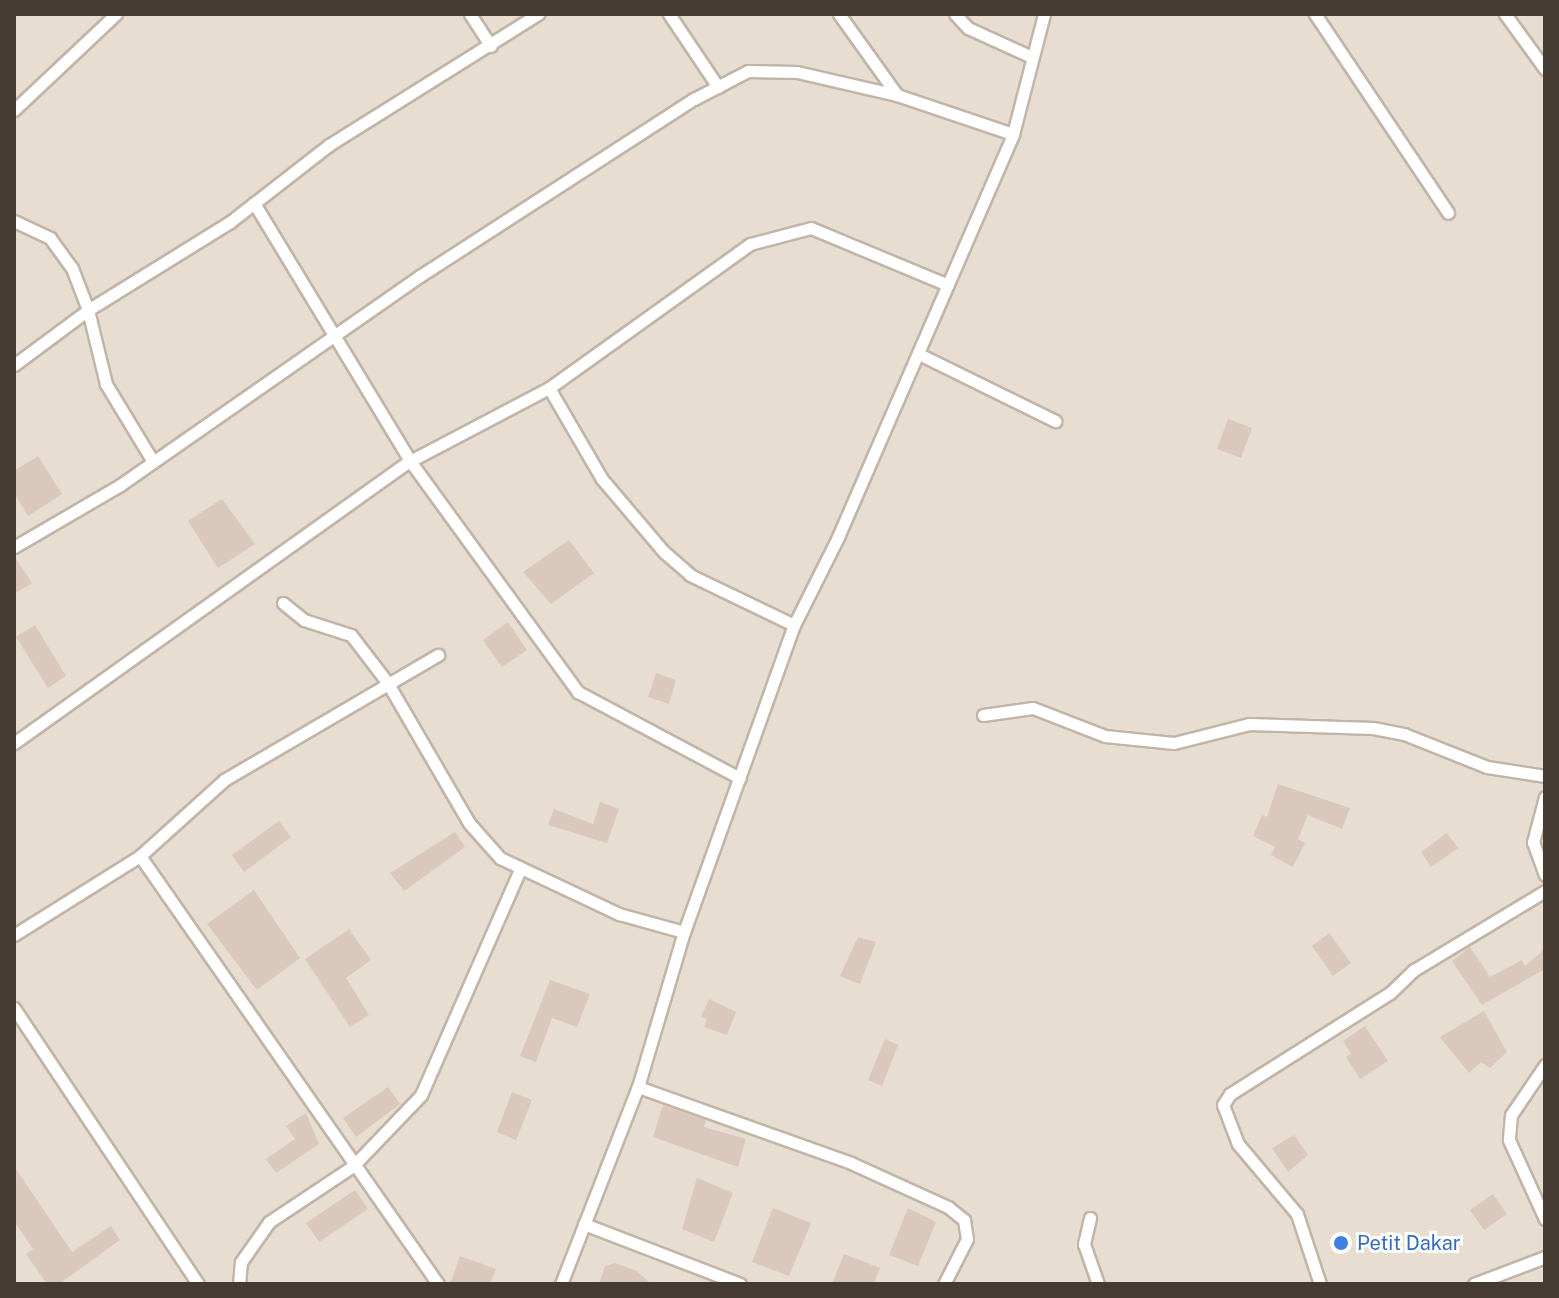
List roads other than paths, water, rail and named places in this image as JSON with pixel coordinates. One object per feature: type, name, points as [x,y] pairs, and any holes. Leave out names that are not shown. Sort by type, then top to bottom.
[{"type":"street","points":[[14,110],[116,14]]},
{"type":"street","points":[[470,14],[491,46]]},
{"type":"street","points":[[14,365],[88,310],[254,203],[329,145],[538,14]]},
{"type":"street","points":[[669,14],[718,87]]},
{"type":"street","points":[[839,14],[897,95]]},
{"type":"street","points":[[955,14],[968,28],[1032,57]]},
{"type":"street","points":[[561,1284],[638,1087],[684,932],[794,625],[919,354],[1013,134],[1044,14]]},
{"type":"street","points":[[1315,14],[1448,213]]},
{"type":"street","points":[[1505,14],[1545,69]]},
{"type":"street","points":[[14,547],[120,485],[334,335],[718,87],[748,71],[797,72],[897,95],[1013,134]]},
{"type":"street","points":[[254,203],[410,461],[578,692],[740,778]]},
{"type":"street","points":[[14,221],[50,238],[62,251],[88,310],[106,384],[152,460]]},
{"type":"street","points":[[14,743],[410,461],[549,388],[750,244],[811,228],[948,285]]},
{"type":"street","points":[[919,354],[1055,421]]},
{"type":"street","points":[[549,388],[602,479],[664,552],[690,575],[794,625]]},
{"type":"street","points":[[283,603],[304,620],[346,631],[387,682],[469,823],[500,858],[619,914],[684,932]]},
{"type":"street","points":[[14,935],[140,856],[224,780],[387,682],[438,655]]},
{"type":"street","points":[[983,715],[1033,708],[1105,736],[1174,743],[1249,724],[1282,723],[1313,730],[1373,728],[1404,734],[1487,767],[1545,776]]},
{"type":"street","points":[[1545,797],[1533,842],[1545,875]]},
{"type":"street","points":[[140,856],[438,1284]]},
{"type":"street","points":[[239,1284],[241,1262],[269,1222],[353,1166],[421,1095],[520,869]]},
{"type":"street","points":[[1320,1284],[1297,1214],[1238,1144],[1223,1105],[1230,1094],[1390,993],[1414,970],[1545,891]]},
{"type":"street","points":[[14,1008],[198,1284]]},
{"type":"street","points":[[1545,1065],[1516,1104],[1509,1140],[1545,1219]]},
{"type":"street","points":[[638,1087],[851,1163],[948,1207],[964,1220],[967,1239],[944,1284]]},
{"type":"street","points":[[1090,1218],[1084,1244],[1098,1284]]},
{"type":"street","points":[[584,1224],[740,1284]]},
{"type":"street","points":[[1474,1284],[1545,1257]]},
{"type":"place","name":"Petit Dakar","points":[[1341,1243]]}]
